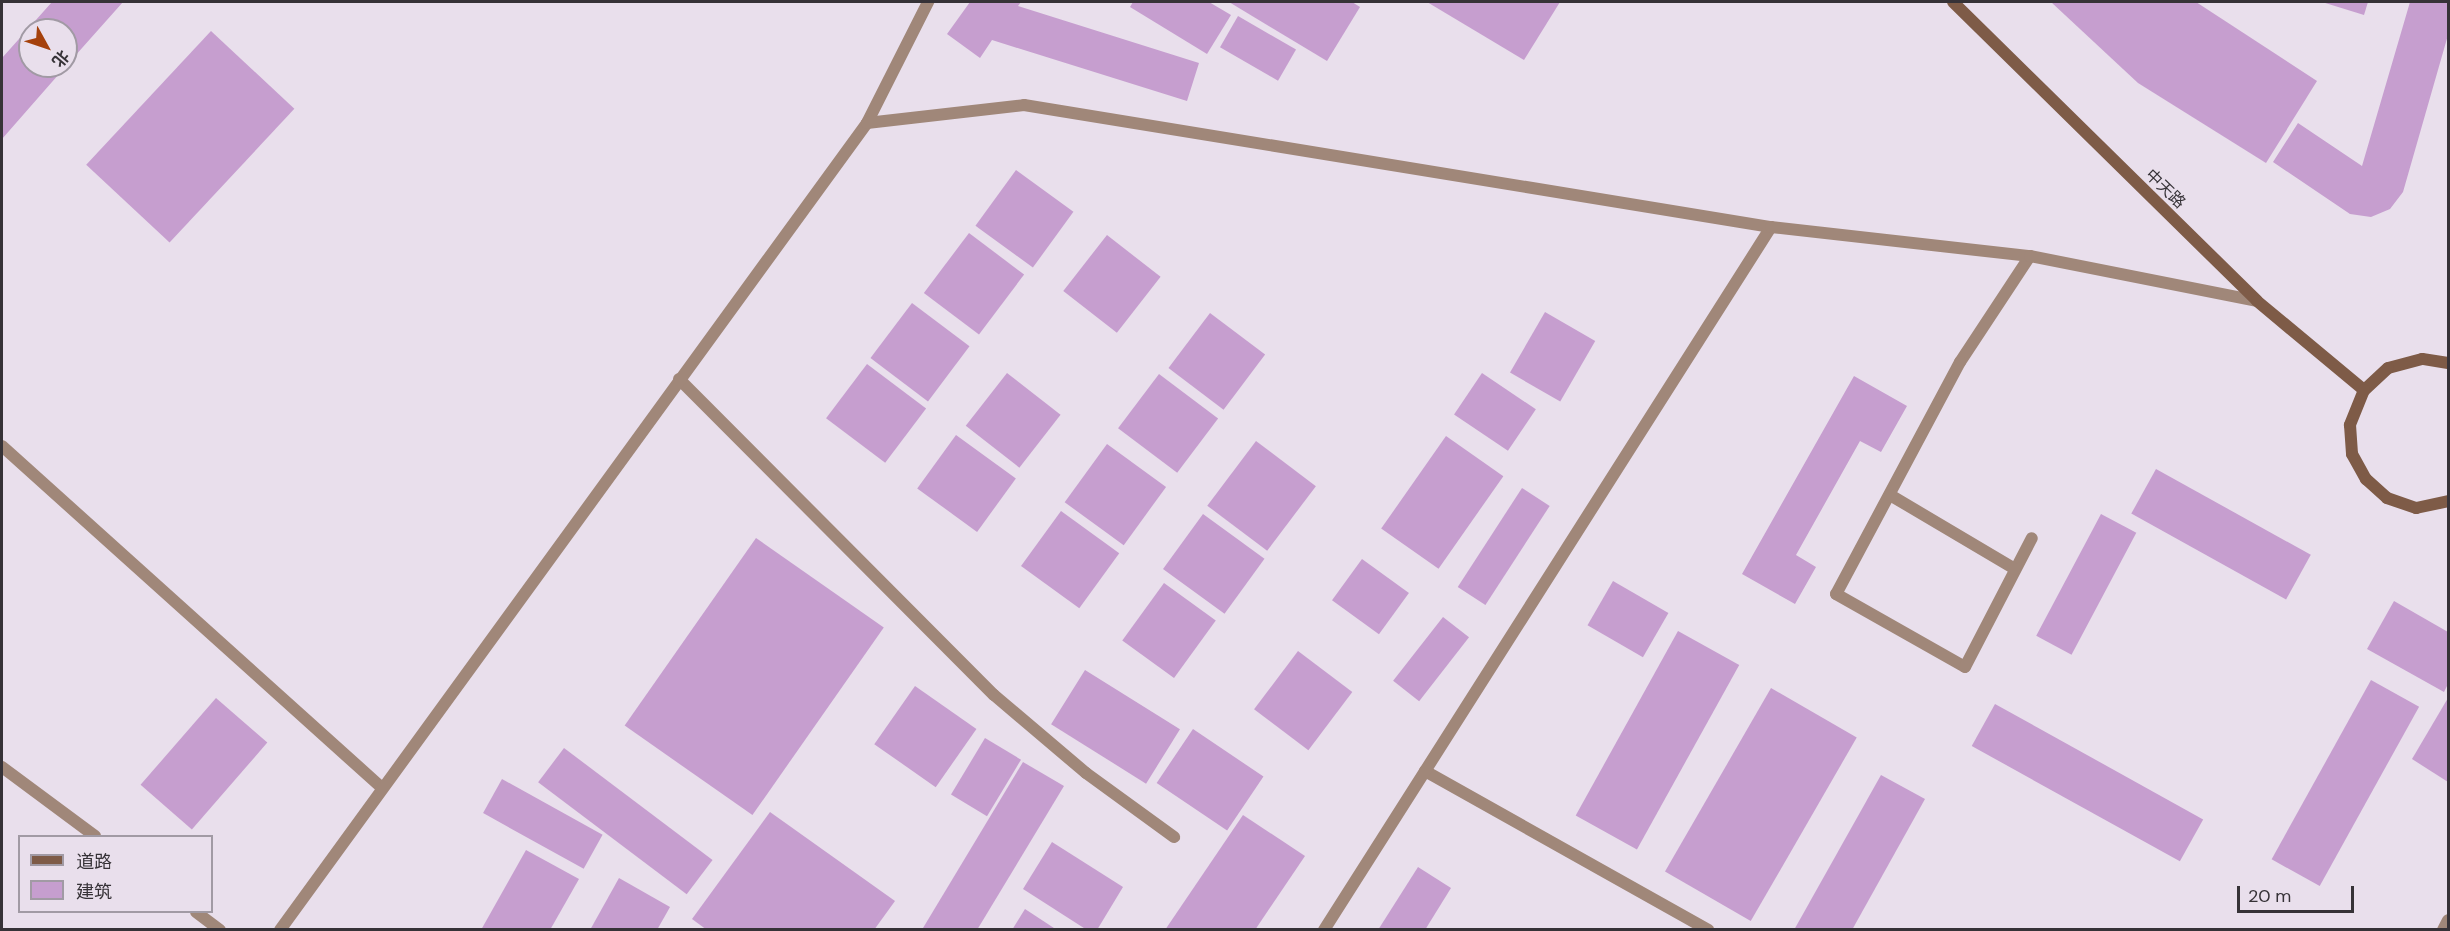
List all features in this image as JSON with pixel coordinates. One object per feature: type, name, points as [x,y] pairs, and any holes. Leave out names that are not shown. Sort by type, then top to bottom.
[{"type":"main road","name":"中天路","points":[[1953,2],[2257,301],[2364,390]]},
{"type":"main road","points":[[2448,362],[2422,359],[2388,368],[2364,390],[2350,425],[2352,454],[2366,479],[2387,498],[2416,507],[2448,501]]},
{"type":"street","points":[[280,930],[381,787],[867,123],[928,2]]},
{"type":"street","points":[[867,123],[1024,105],[1771,227],[2030,256],[2257,301]]},
{"type":"street","points":[[1324,930],[1771,227]]},
{"type":"street","points":[[2030,256],[1960,362],[1836,594],[1965,667],[2032,538]]},
{"type":"street","points":[[679,379],[994,695],[1086,773],[1174,837]]},
{"type":"street","points":[[2,446],[381,787]]},
{"type":"street","points":[[1890,495],[2015,569]]},
{"type":"street","points":[[2,767],[92,835]]},
{"type":"street","points":[[1425,771],[1708,930]]},
{"type":"street","points":[[197,913],[220,930]]},
{"type":"street","points":[[2443,930],[2448,920]]},
{"type":"building","points":[[52,2],[123,2],[78,53],[78,18],[38,18]]},
{"type":"building","points":[[970,2],[1021,2],[1018,6],[1199,63],[1187,101],[992,40],[980,58],[947,34]]},
{"type":"building","points":[[1133,2],[1209,2],[1231,15],[1207,54],[1130,7]]},
{"type":"building","points":[[1229,2],[1352,2],[1360,7],[1327,61]]},
{"type":"building","points":[[1427,2],[1560,2],[1524,60]]},
{"type":"building","points":[[2051,2],[2196,2],[2317,81],[2266,163],[2138,83]]},
{"type":"building","points":[[2322,2],[2368,2],[2364,15]]},
{"type":"building","points":[[2410,2],[2448,2],[2448,35],[2403,192],[2390,209],[2371,217],[2350,214],[2273,162],[2298,123],[2362,166]]},
{"type":"building","points":[[1238,16],[1296,50],[1278,81],[1220,47]]},
{"type":"building","points":[[211,31],[294,109],[170,243],[86,165]]},
{"type":"building","points":[[18,40],[18,78],[56,78],[2,139],[2,58]]},
{"type":"building","points":[[1016,170],[1073,212],[1033,268],[975,226]]},
{"type":"building","points":[[969,233],[1024,275],[979,334],[924,293]]},
{"type":"building","points":[[1107,235],[1161,277],[1117,333],[1063,291]]},
{"type":"building","points":[[912,303],[970,346],[928,401],[870,358]]},
{"type":"building","points":[[1545,312],[1595,341],[1560,402],[1510,373]]},
{"type":"building","points":[[1210,313],[1265,355],[1224,410],[1168,368]]},
{"type":"building","points":[[867,364],[926,409],[885,463],[826,418]]},
{"type":"building","points":[[1007,373],[1061,415],[1019,468],[966,426]]},
{"type":"building","points":[[1482,373],[1536,409],[1508,451],[1454,414]]},
{"type":"building","points":[[1159,374],[1218,419],[1177,473],[1118,428]]},
{"type":"building","points":[[1854,376],[1907,406],[1881,452],[1860,441],[1796,555],[1816,567],[1795,604],[1742,574]]},
{"type":"building","points":[[956,435],[1016,478],[977,532],[917,488]]},
{"type":"building","points":[[1446,436],[1503,476],[1439,569],[1381,529]]},
{"type":"building","points":[[1256,441],[1316,486],[1267,551],[1207,506]]},
{"type":"building","points":[[1107,444],[1166,487],[1124,545],[1065,502]]},
{"type":"building","points":[[2156,469],[2311,555],[2286,599],[2131,514]]},
{"type":"building","points":[[1522,488],[1550,506],[1485,605],[1458,587]]},
{"type":"building","points":[[1061,511],[1119,553],[1079,608],[1021,566]]},
{"type":"building","points":[[1203,514],[1264,559],[1225,614],[1163,569]]},
{"type":"building","points":[[2101,514],[2136,533],[2072,655],[2036,636]]},
{"type":"building","points":[[756,538],[884,627],[752,815],[625,726]]},
{"type":"building","points":[[1362,559],[1409,593],[1379,634],[1332,600]]},
{"type":"building","points":[[1613,581],[1668,613],[1643,657],[1588,625]]},
{"type":"building","points":[[1164,583],[1216,621],[1174,678],[1122,640]]},
{"type":"building","points":[[2394,601],[2448,632],[2448,684],[2444,692],[2367,649]]},
{"type":"building","points":[[1443,617],[1469,637],[1419,701],[1393,681]]},
{"type":"building","points":[[1678,631],[1739,665],[1637,849],[1576,816]]},
{"type":"building","points":[[1298,651],[1352,692],[1308,750],[1254,709]]},
{"type":"building","points":[[1085,670],[1180,729],[1146,784],[1051,724]]},
{"type":"building","points":[[2371,680],[2419,707],[2320,886],[2272,859]]},
{"type":"building","points":[[915,686],[976,729],[936,787],[874,744]]},
{"type":"building","points":[[1771,688],[1857,738],[1751,921],[1665,872]]},
{"type":"building","points":[[216,698],[267,743],[192,829],[141,785]]},
{"type":"building","points":[[2448,698],[2448,782],[2412,759]]},
{"type":"building","points":[[1995,704],[2203,819],[2180,861],[1972,746]]},
{"type":"building","points":[[1193,729],[1263,777],[1227,830],[1157,783]]},
{"type":"building","points":[[985,738],[1021,760],[987,816],[951,795]]},
{"type":"building","points":[[564,748],[713,860],[687,894],[538,782]]},
{"type":"building","points":[[1023,762],[1064,786],[977,930],[927,930],[923,928]]},
{"type":"building","points":[[1881,775],[1925,799],[1852,930],[1794,930]]},
{"type":"building","points":[[502,779],[603,835],[584,869],[483,813]]},
{"type":"building","points":[[770,812],[895,901],[874,930],[707,930],[692,919]]},
{"type":"building","points":[[1243,815],[1305,856],[1255,930],[1165,930]]},
{"type":"building","points":[[1052,842],[1123,887],[1097,930],[1087,930],[1023,889]]},
{"type":"building","points":[[526,850],[579,879],[550,930],[481,930]]},
{"type":"building","points":[[1418,867],[1451,888],[1425,930],[1378,930]]},
{"type":"building","points":[[619,878],[670,907],[657,930],[590,930]]},
{"type":"building","points":[[1025,909],[1057,930],[1012,930]]}]
